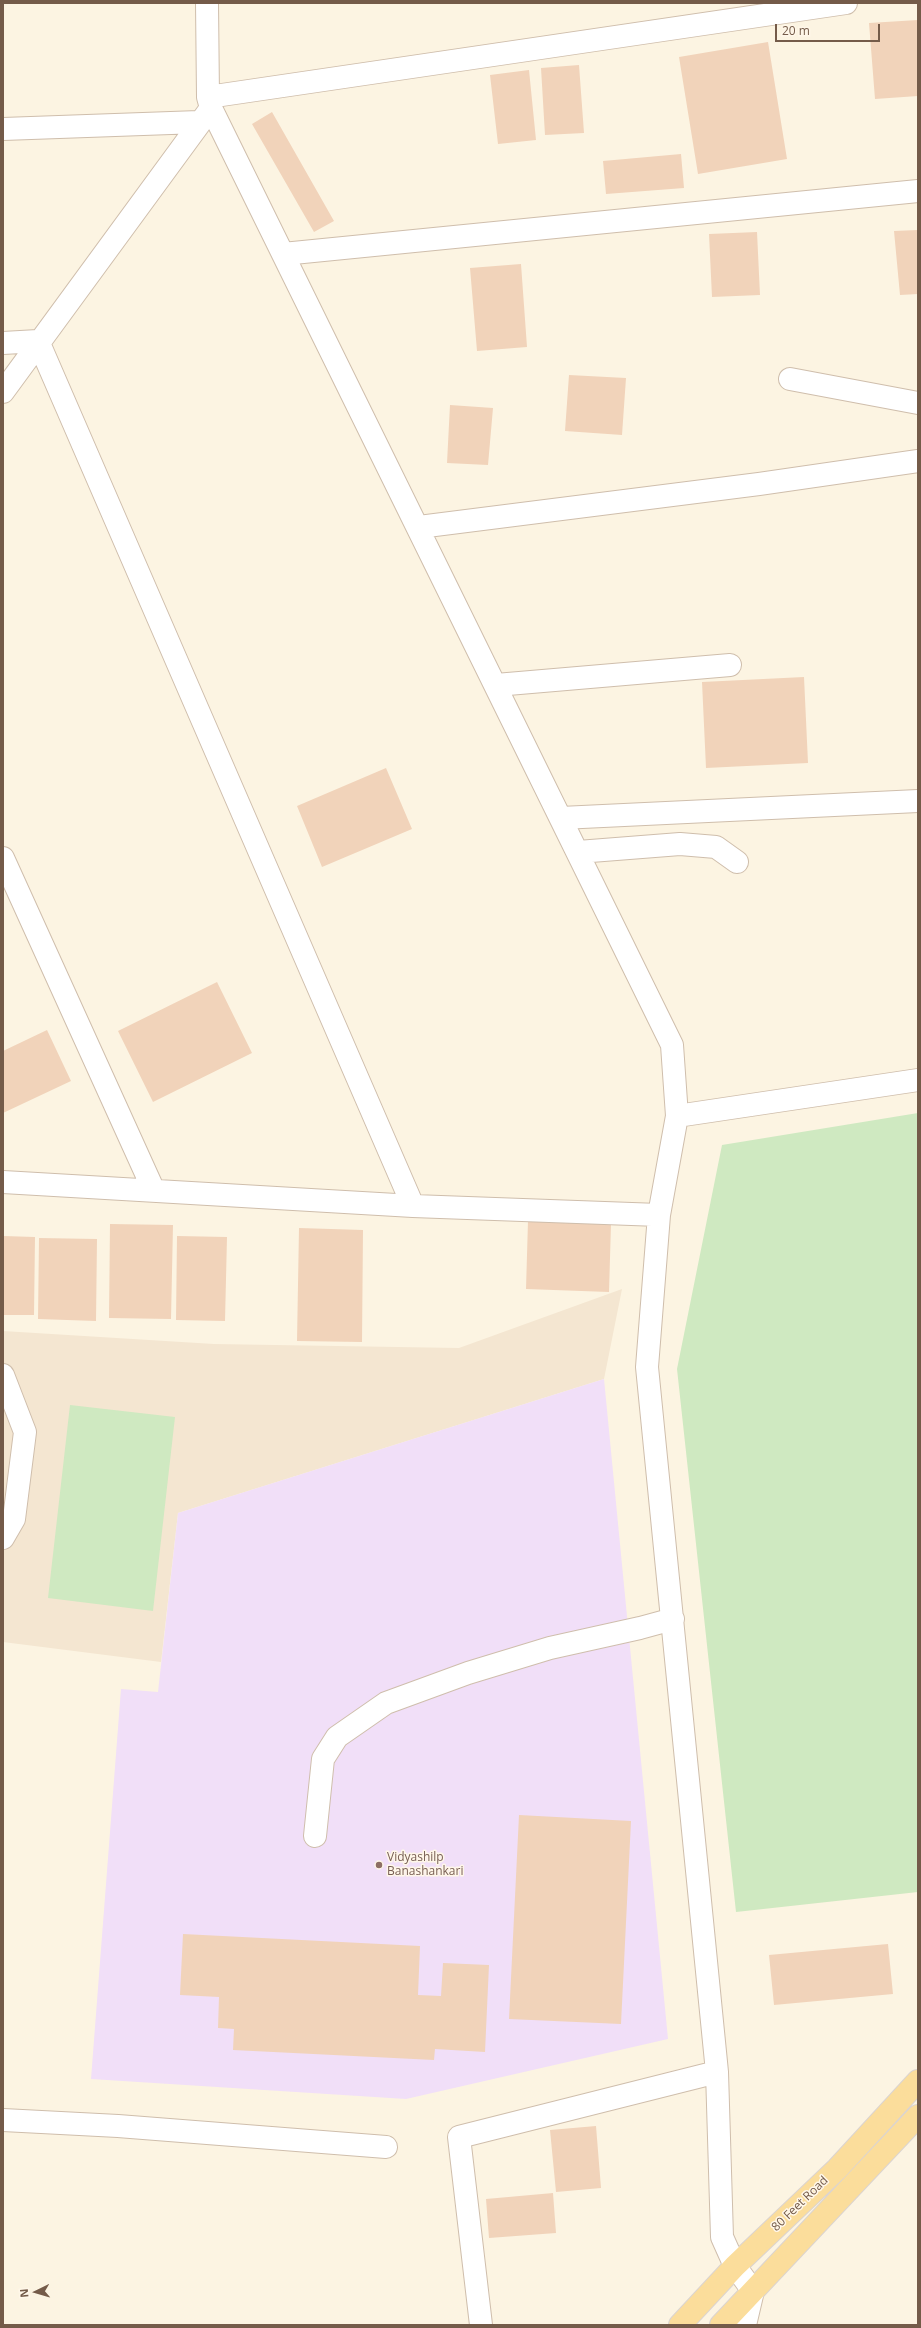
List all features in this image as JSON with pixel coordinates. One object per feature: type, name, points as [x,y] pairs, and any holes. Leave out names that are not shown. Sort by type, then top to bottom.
[{"type":"main road","name":"80 Feet Road","points":[[680,2325],[735,2266],[837,2169],[918,2081]]},
{"type":"main road","name":"80 Feet Road","points":[[721,2325],[918,2116]]},
{"type":"street","points":[[207,3],[206,109],[283,254],[419,527],[672,1045],[677,1116],[659,1214],[647,1367],[717,2072],[722,2237],[735,2266],[753,2291],[745,2325]]},
{"type":"street","points":[[3,128],[206,109],[846,3]]},
{"type":"street","points":[[3,392],[38,341],[206,109]]},
{"type":"street","points":[[283,254],[918,191]]},
{"type":"street","points":[[3,343],[38,341]]},
{"type":"street","points":[[38,341],[414,1206]]},
{"type":"street","points":[[790,379],[918,403]]},
{"type":"street","points":[[419,527],[759,484],[918,461]]},
{"type":"street","points":[[496,685],[730,666]]},
{"type":"street","points":[[561,818],[918,801]]},
{"type":"street","points":[[578,852],[680,844],[716,847],[737,862]]},
{"type":"street","points":[[3,858],[154,1190]]},
{"type":"street","points":[[677,1116],[918,1080]]},
{"type":"street","points":[[3,1182],[414,1206],[659,1214]]},
{"type":"street","points":[[3,1375],[25,1432],[14,1519],[3,1538]]},
{"type":"street","points":[[315,1836],[323,1759],[337,1737],[386,1703],[468,1673],[550,1648],[640,1628],[673,1618]]},
{"type":"street","points":[[481,2325],[459,2137],[717,2072]]},
{"type":"street","points":[[3,2120],[118,2126],[386,2147]]},
{"type":"shaded area","points":[[622,1289],[604,1379],[178,1513],[161,1662],[3,1642],[3,1331],[214,1344],[459,1348]]},
{"type":"shaded area","name":"Vidyashilp Banashankari","points":[[604,1379],[668,2039],[406,2099],[91,2079],[121,1689],[158,1692],[178,1513]]},
{"type":"green space","points":[[918,1113],[918,1892],[736,1912],[677,1369],[722,1145]]},
{"type":"green space","points":[[70,1405],[175,1417],[153,1611],[48,1598]]},
{"type":"building","points":[[918,20],[918,96],[875,99],[869,23]]},
{"type":"building","points":[[768,42],[787,159],[698,174],[679,57]]},
{"type":"building","points":[[579,65],[584,133],[545,135],[541,68]]},
{"type":"building","points":[[529,70],[536,140],[498,144],[490,75]]},
{"type":"building","points":[[272,112],[334,221],[314,232],[252,124]]},
{"type":"building","points":[[681,154],[684,188],[606,194],[603,161]]},
{"type":"building","points":[[918,230],[918,294],[900,295],[894,231]]},
{"type":"building","points":[[757,232],[760,295],[712,297],[709,234]]},
{"type":"building","points":[[521,264],[527,347],[477,351],[470,268]]},
{"type":"building","points":[[569,375],[626,378],[622,435],[565,431]]},
{"type":"building","points":[[450,405],[493,408],[488,465],[447,463]]},
{"type":"building","points":[[804,677],[808,763],[706,768],[702,682]]},
{"type":"building","points":[[386,768],[412,829],[322,867],[297,806]]},
{"type":"building","points":[[217,982],[252,1053],[153,1102],[118,1031]]},
{"type":"building","points":[[47,1030],[71,1081],[3,1113],[3,1051]]},
{"type":"building","points":[[528,1221],[611,1224],[609,1292],[526,1289]]},
{"type":"building","points":[[110,1224],[173,1225],[171,1319],[109,1318]]},
{"type":"building","points":[[299,1228],[363,1230],[362,1342],[297,1341]]},
{"type":"building","points":[[3,1236],[35,1237],[34,1315],[3,1315]]},
{"type":"building","points":[[177,1236],[227,1237],[225,1321],[176,1320]]},
{"type":"building","points":[[39,1238],[97,1239],[96,1321],[38,1319]]},
{"type":"building","points":[[519,1815],[631,1821],[621,2024],[509,2019]]},
{"type":"building","points":[[183,1934],[420,1946],[418,1995],[441,1996],[443,1963],[489,1965],[485,2052],[435,2049],[434,2060],[233,2050],[234,2029],[218,2028],[219,1997],[180,1995]]},
{"type":"building","points":[[888,1944],[893,1994],[774,2005],[769,1955]]},
{"type":"building","points":[[596,2126],[601,2188],[556,2192],[550,2130]]},
{"type":"building","points":[[553,2193],[556,2233],[489,2238],[486,2199]]},
{"type":"place","name":"Vidyashilp Banashankari","points":[[379,1865]]}]
